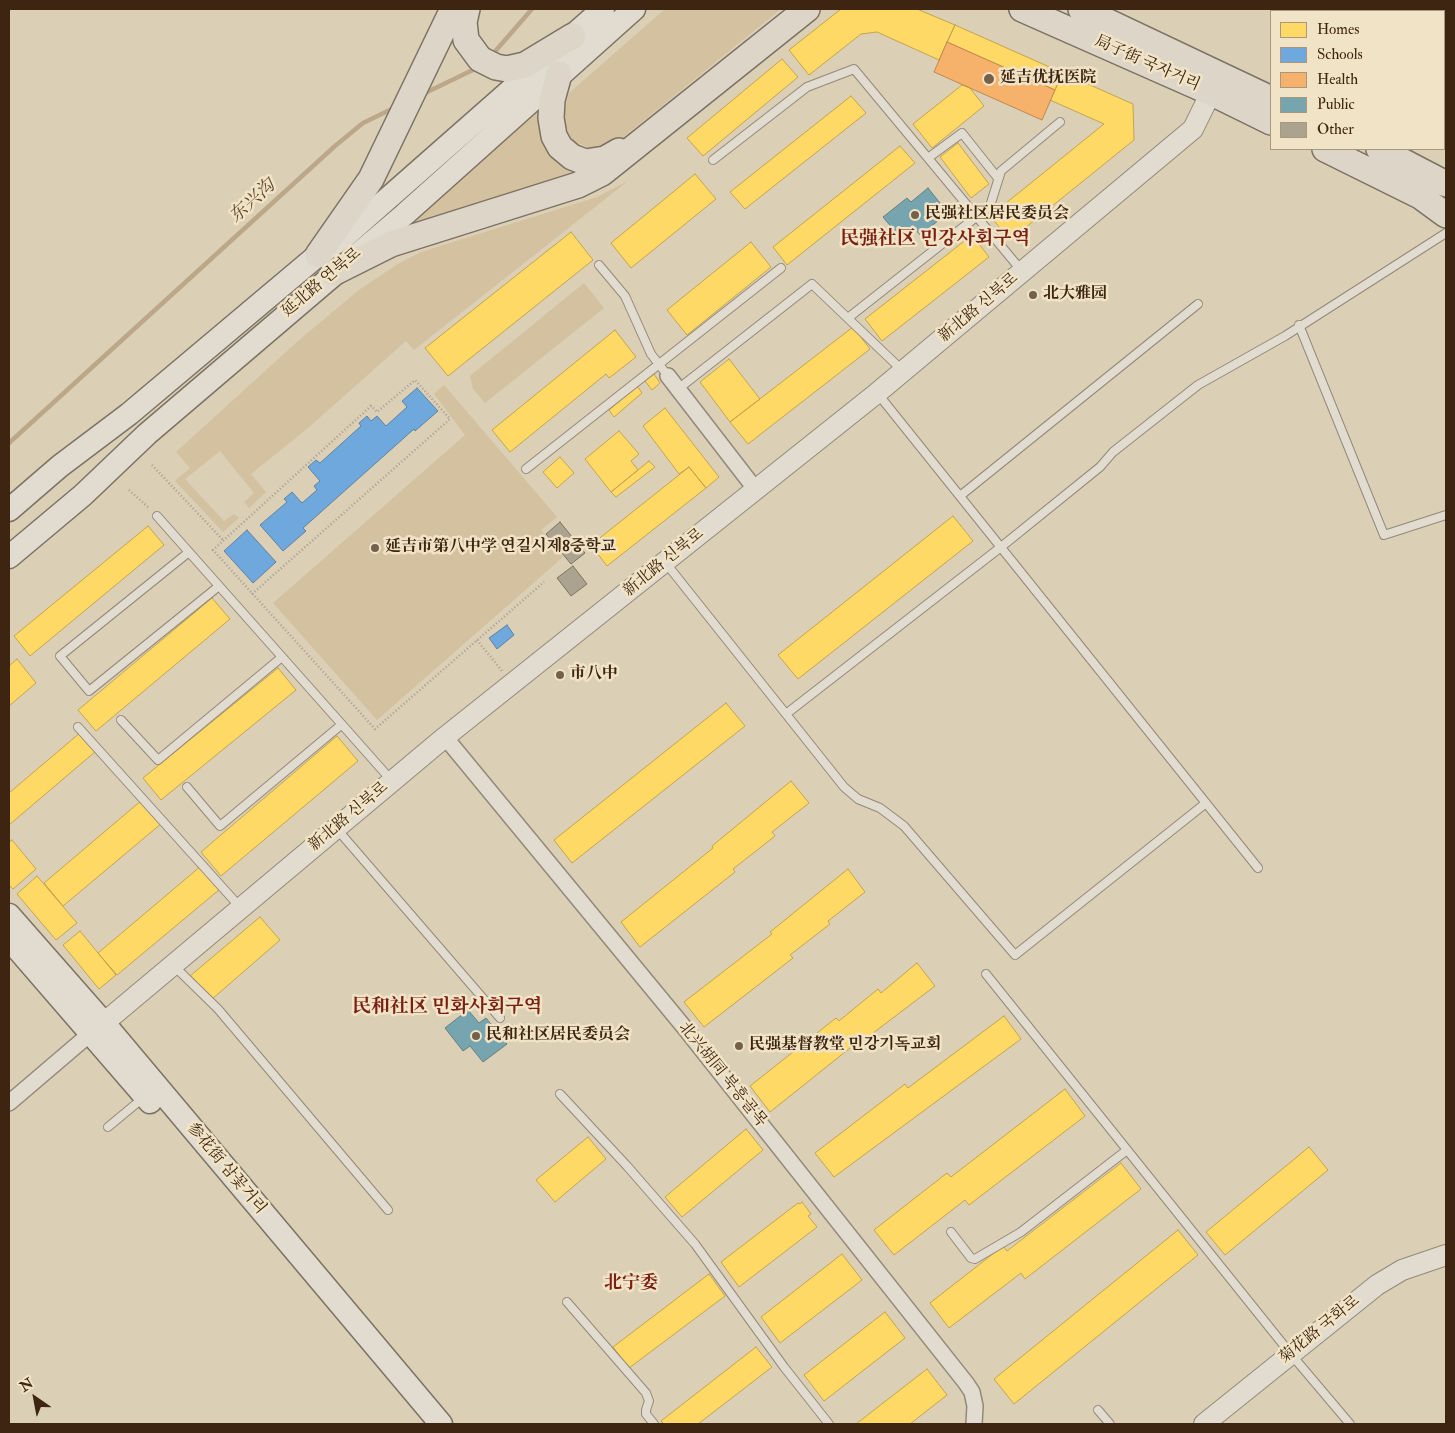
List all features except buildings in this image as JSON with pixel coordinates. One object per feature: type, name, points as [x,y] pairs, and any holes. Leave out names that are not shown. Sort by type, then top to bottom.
[{"type":"main road","points":[[325,264],[364,192],[453,9]]},
{"type":"main road","points":[[466,9],[464,34],[469,46],[480,59],[488,64],[507,69],[533,61],[573,36]]},
{"type":"main road","name":"延北路 연북로","points":[[9,557],[83,494],[325,264],[344,236],[603,9]]},
{"type":"main road","name":"延北路 연북로","points":[[9,510],[60,466],[325,264],[405,214],[559,74],[634,9]]},
{"type":"main road","points":[[559,74],[552,100],[551,118],[556,140],[566,152],[576,159],[598,161],[611,156],[796,9]]},
{"type":"main road","points":[[325,264],[578,185],[602,173],[807,9]]},
{"type":"main road","name":"局子街 국자거리","points":[[1022,9],[1215,84],[1270,99]]},
{"type":"main road","name":"局子街 국자거리","points":[[1081,9],[1215,84],[1270,121]]},
{"type":"main road","points":[[1327,150],[1420,196],[1446,215]]},
{"type":"main road","points":[[1381,150],[1446,184]]},
{"type":"main road","name":"参花街 삼꽃거리","points":[[9,915],[97,1028],[145,1096],[421,1424]]},
{"type":"main road","name":"参花街 삼꽃거리","points":[[9,939],[97,1028],[441,1424]]},
{"type":"street","name":"新北路 신북로","points":[[97,1028],[445,737],[878,393],[1193,129],[1215,84]]},
{"type":"street","points":[[663,370],[756,490]]},
{"type":"street","name":"北兴胡同 북흥골목","points":[[445,737],[684,1027],[966,1383],[972,1392],[975,1406],[974,1424]]},
{"type":"street","points":[[9,1103],[97,1028]]},
{"type":"street","name":"菊花路 국화로","points":[[1204,1424],[1377,1285],[1402,1270],[1446,1255]]},
{"type":"lane","points":[[713,160],[812,83],[854,69],[1022,272]]},
{"type":"lane","points":[[848,318],[990,206],[997,177],[1007,165],[1060,122]]},
{"type":"lane","points":[[928,158],[962,133],[997,177]]},
{"type":"lane","points":[[786,714],[1002,547],[1100,467],[1112,452],[1198,385],[1285,336],[1299,325],[1446,232]]},
{"type":"lane","points":[[599,265],[625,296],[651,354],[663,370]]},
{"type":"lane","points":[[526,468],[663,370],[781,268]]},
{"type":"lane","points":[[678,390],[812,284],[903,371]]},
{"type":"lane","points":[[960,496],[1198,304]]},
{"type":"lane","points":[[1299,325],[1384,535],[1446,515]]},
{"type":"lane","points":[[878,393],[1258,868]]},
{"type":"lane","points":[[157,516],[392,781]]},
{"type":"lane","points":[[189,552],[60,656],[89,691],[219,586]]},
{"type":"lane","points":[[665,562],[844,787],[858,799],[880,808],[904,826],[1014,956],[1206,803]]},
{"type":"lane","points":[[122,720],[158,760],[282,657]]},
{"type":"lane","points":[[187,787],[220,826],[341,724]]},
{"type":"lane","points":[[78,727],[240,907]]},
{"type":"lane","points":[[336,828],[500,1018]]},
{"type":"lane","points":[[172,964],[218,1009],[388,1210]]},
{"type":"lane","points":[[986,974],[1290,1353],[1350,1424]]},
{"type":"lane","points":[[560,1094],[694,1244],[784,1367],[829,1424]]},
{"type":"lane","points":[[108,1128],[145,1096]]},
{"type":"lane","points":[[950,1232],[971,1258],[975,1259],[1021,1232],[1127,1150]]},
{"type":"lane","points":[[567,1302],[646,1393],[649,1401],[646,1414],[654,1424]]},
{"type":"lane","points":[[1098,1410],[1110,1424]]},
{"type":"path","points":[[252,594],[450,419],[415,380],[377,412],[371,406],[212,550],[252,594],[375,729],[544,582]]},
{"type":"path","points":[[152,465],[224,540]]},
{"type":"path","points":[[129,490],[157,516]]},
{"type":"path","points":[[477,640],[512,683]]},
{"type":"shaded area","points":[[665,9],[781,9],[616,143],[592,149],[573,141],[564,125],[563,116],[569,93]]},
{"type":"shaded area","points":[[543,103],[576,167],[575,174],[401,229]]},
{"type":"shaded area","points":[[628,181],[414,350],[406,341],[308,428],[251,474],[266,492],[249,508],[244,502],[254,493],[220,451],[185,479],[224,521],[234,514],[239,518],[223,532],[175,481],[190,468],[176,452],[298,341],[359,290],[398,264],[421,252],[597,197]]},
{"type":"shaded area","points":[[584,283],[604,308],[485,403],[473,389],[470,376]]},
{"type":"shaded area","points":[[444,385],[557,517],[541,530],[563,557],[377,720],[273,603],[465,435],[434,394]]},
{"type":"waterway","name":"东兴沟","points":[[492,55],[532,9]]},
{"type":"waterway","name":"东兴沟","points":[[423,94],[479,67]]},
{"type":"waterway","name":"东兴沟","points":[[9,443],[335,146],[363,123],[396,107]]},
{"type":"place","name":"延吉优抚医院","points":[[989,79]]},
{"type":"place","name":"民强社区居民委员会","points":[[915,215]]},
{"type":"place","name":"北大雅园","points":[[1033,295]]},
{"type":"place","name":"延吉市第八中学 연길시제8중학교","points":[[375,548]]},
{"type":"place","name":"市八中","points":[[560,675]]},
{"type":"place","name":"民和社区居民委员会","points":[[476,1036]]},
{"type":"place","name":"民强基督教堂 민강기독교회","points":[[739,1046]]},
{"type":"district","name":"民强社区 민강사회구역","points":[[935,240]]},
{"type":"district","name":"民和社区 민화사회구역","points":[[447,1008]]},
{"type":"district","name":"北宁委","points":[[631,1284]]}]
